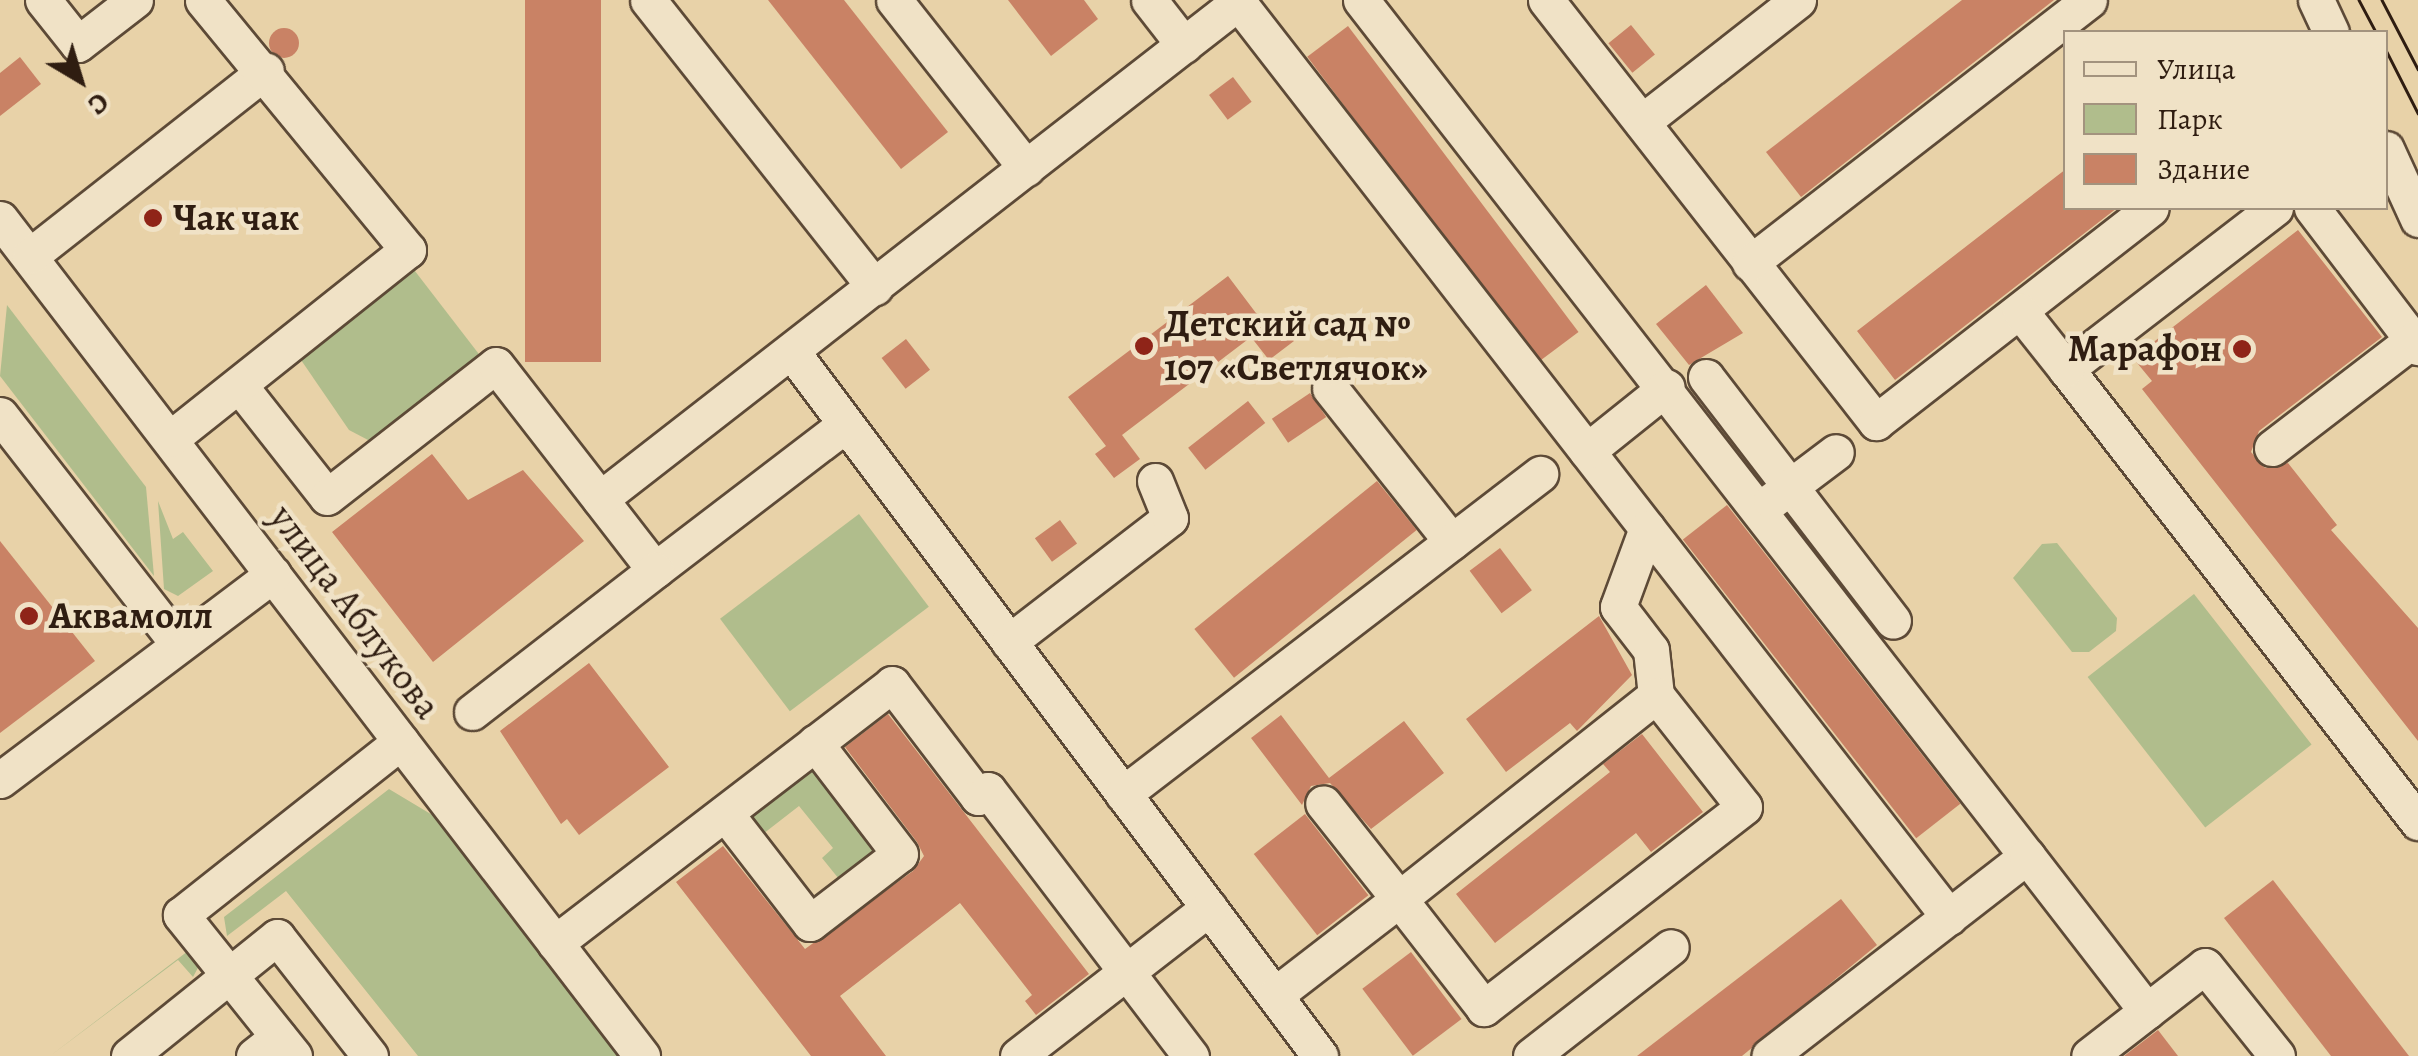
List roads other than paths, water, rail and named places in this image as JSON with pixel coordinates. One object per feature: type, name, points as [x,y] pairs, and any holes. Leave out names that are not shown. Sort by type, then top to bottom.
[{"type":"street","points":[[43,0],[78,44],[134,0]]},
{"type":"street","points":[[170,439],[408,250],[266,70],[204,0]]},
{"type":"street","points":[[648,0],[875,287]]},
{"type":"street","points":[[894,0],[1026,168]]},
{"type":"street","points":[[1149,0],[1184,45]]},
{"type":"street","points":[[1361,0],[1762,508],[2146,1011]]},
{"type":"street","points":[[1546,0],[1876,422],[2148,210]]},
{"type":"street","points":[[1642,122],[1798,0]]},
{"type":"street","points":[[1750,263],[2089,0]]},
{"type":"street","points":[[2316,0],[2331,30]]},
{"type":"street","points":[[600,499],[1240,1],[1949,916]]},
{"type":"street","points":[[30,256],[266,70]]},
{"type":"street","points":[[2388,153],[2418,219]]},
{"type":"street","points":[[2066,369],[2272,210]]},
{"type":"street","points":[[2272,448],[2415,344],[2314,210]]},
{"type":"street","name":"улица Аблукова","points":[[0,219],[642,1056]]},
{"type":"street","points":[[2020,310],[2418,822]]},
{"type":"street","points":[[792,352],[1320,1056]]},
{"type":"street","points":[[239,385],[327,497],[496,365],[656,570]]},
{"type":"street","points":[[1706,377],[1893,621]]},
{"type":"street","points":[[1587,450],[1667,387]]},
{"type":"street","points":[[1330,388],[1452,542]]},
{"type":"street","points":[[0,416],[179,645]]},
{"type":"street","points":[[472,712],[846,424]]},
{"type":"street","points":[[1762,508],[1836,452]]},
{"type":"street","points":[[1124,794],[1540,474]]},
{"type":"street","points":[[1009,642],[1170,518],[1155,481]]},
{"type":"street","points":[[1323,803],[1484,1008],[1744,807],[1656,695],[1650,650],[1618,607],[1647,528]]},
{"type":"street","points":[[0,780],[272,574]]},
{"type":"street","points":[[556,943],[892,684],[978,797],[988,790],[1191,1056]]},
{"type":"street","points":[[1275,996],[1656,695]]},
{"type":"street","points":[[275,1050],[229,975],[181,915],[401,741]]},
{"type":"street","points":[[725,813],[810,923],[900,854],[815,743]]},
{"type":"street","points":[[1769,1056],[2026,856]]},
{"type":"street","points":[[1018,1056],[1209,908]]},
{"type":"street","points":[[129,1056],[170,1044],[229,975],[276,937],[370,1056]]},
{"type":"street","points":[[1531,1056],[1671,946]]},
{"type":"street","points":[[2090,1056],[2205,966],[2277,1056]]},
{"type":"tram line","points":[[2359,0],[2375,30]]},
{"type":"tram line","points":[[2382,0],[2418,69]]},
{"type":"tram line","points":[[2388,54],[2418,113]]},
{"type":"place","name":"Чак чак","points":[[153,218]]},
{"type":"place","name":"Детский сад № 107 «Светлячок»","points":[[1144,346]]},
{"type":"place","name":"Марафон","points":[[2242,349]]},
{"type":"place","name":"Аквамолл","points":[[29,616]]}]
